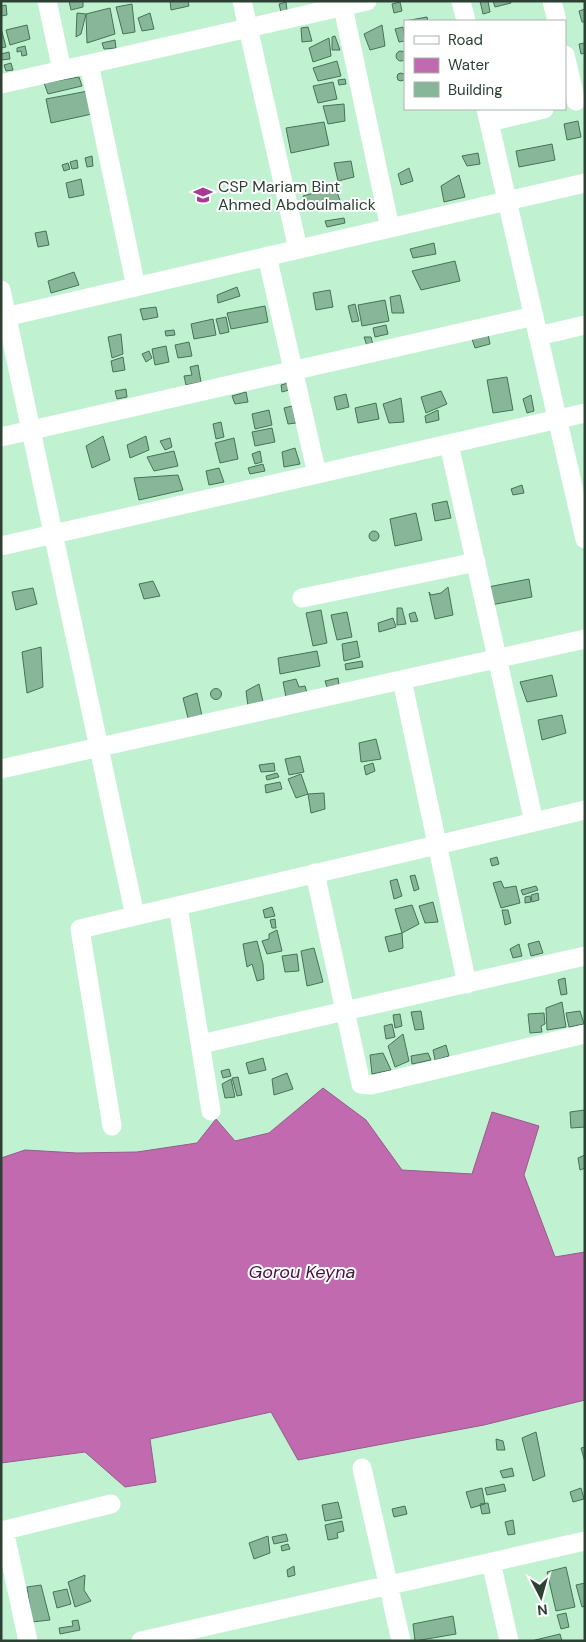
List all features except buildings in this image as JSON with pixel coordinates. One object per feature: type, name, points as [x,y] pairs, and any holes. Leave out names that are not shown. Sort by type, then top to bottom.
[{"type":"street","points":[[47,1],[62,70]]},
{"type":"street","points":[[242,1],[298,249]]},
{"type":"street","points":[[1,84],[367,1]]},
{"type":"street","points":[[461,1],[466,20]]},
{"type":"street","points":[[552,1],[556,20]]},
{"type":"street","points":[[343,7],[390,228]]},
{"type":"street","points":[[566,60],[575,101]]},
{"type":"street","points":[[90,64],[136,287]]},
{"type":"street","points":[[535,110],[488,115],[585,540]]},
{"type":"street","points":[[4,317],[585,183]]},
{"type":"street","points":[[267,256],[317,474]]},
{"type":"street","points":[[1,290],[4,317],[31,431],[135,916]]},
{"type":"street","points":[[1,438],[534,316]]},
{"type":"street","points":[[538,336],[585,325]]},
{"type":"street","points":[[1,546],[585,413]]},
{"type":"street","points":[[449,444],[534,822]]},
{"type":"street","points":[[302,598],[476,562]]},
{"type":"street","points":[[1,769],[585,639]]},
{"type":"street","points":[[402,680],[467,984]]},
{"type":"street","points":[[112,1126],[80,929],[585,810]]},
{"type":"street","points":[[315,873],[361,1084],[365,1086],[585,1034]]},
{"type":"street","points":[[178,906],[211,1111]]},
{"type":"street","points":[[201,1044],[585,956]]},
{"type":"street","points":[[362,1468],[401,1641]]},
{"type":"street","points":[[28,1641],[2,1530],[111,1504]]},
{"type":"street","points":[[141,1641],[585,1541]]},
{"type":"street","points":[[491,1562],[509,1641]]},
{"type":"water","name":"Gorou Keyna","points":[[323,1088],[366,1120],[402,1170],[472,1174],[492,1112],[539,1126],[524,1175],[555,1257],[585,1252],[585,1400],[484,1425],[298,1460],[271,1412],[150,1439],[156,1482],[125,1487],[85,1452],[1,1463],[1,1158],[25,1150],[77,1153],[137,1152],[197,1143],[216,1119],[235,1141],[269,1133]]},
{"type":"place","name":"CSP Mariam Bint Ahmed Abdoulmalick","points":[[203,195]]}]
